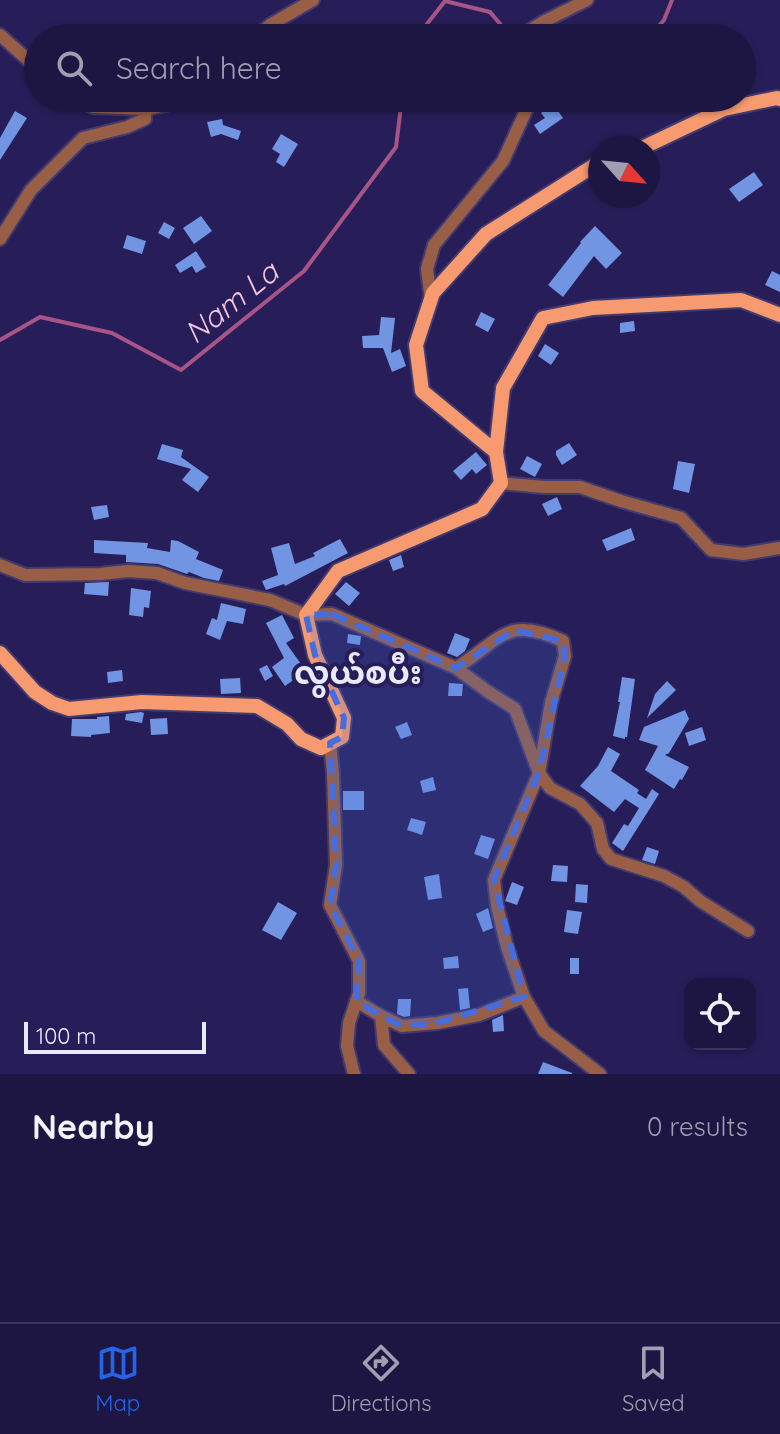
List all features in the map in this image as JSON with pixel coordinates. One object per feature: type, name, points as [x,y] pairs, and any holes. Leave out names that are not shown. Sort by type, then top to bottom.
[{"type":"main road","points":[[756,102],[780,99]]},
{"type":"main road","points":[[660,139],[718,112]]},
{"type":"main road","points":[[496,452],[422,391],[416,345],[433,293],[486,234],[588,169]]},
{"type":"main road","points":[[0,653],[35,692],[69,709],[142,702],[257,706],[287,724],[301,739],[321,748],[342,737],[344,718],[315,655],[306,615],[338,571],[482,509],[501,483],[496,452],[503,388],[543,318],[593,308],[741,300],[780,315]]},
{"type":"street","points":[[272,24],[313,0]]},
{"type":"street","points":[[542,24],[587,0]]},
{"type":"street","points":[[0,35],[24,56]]},
{"type":"street","points":[[0,239],[31,190],[83,138],[127,127],[145,119],[146,112]]},
{"type":"street","points":[[431,300],[427,269],[434,245],[503,161],[525,112]]},
{"type":"street","points":[[501,483],[580,487],[681,518],[711,550],[743,554],[780,548]]},
{"type":"street","points":[[0,565],[25,575],[128,571],[157,573],[185,583],[270,600],[306,615],[332,614],[456,668],[515,709],[539,773],[550,788],[580,804],[597,823],[603,849],[611,859],[664,876],[748,931]]},
{"type":"street","points":[[456,668],[493,639],[514,630],[543,631],[563,641],[565,656],[551,703],[539,773],[494,880],[507,947],[524,997],[544,1031],[600,1074]]},
{"type":"street","points":[[330,743],[336,865],[330,905],[359,961],[359,993],[349,1023],[347,1046],[354,1074]]},
{"type":"street","points":[[356,1001],[402,1026],[479,1015],[524,997]]},
{"type":"street","points":[[381,1016],[384,1045],[409,1074]]},
{"type":"highlighted area","points":[[332,614],[456,668],[514,630],[563,641],[565,656],[539,773],[494,880],[524,997],[437,1023],[402,1026],[356,1001],[359,961],[330,905],[336,865],[330,743],[342,737],[344,718],[315,655],[306,615]]},
{"type":"building","points":[[15,111],[27,118],[0,160],[0,138]]},
{"type":"building","points":[[559,112],[563,118],[540,134],[534,125],[545,118],[541,113]]},
{"type":"building","points":[[222,119],[223,125],[241,131],[238,140],[221,134],[211,137],[207,122]]},
{"type":"building","points":[[281,134],[298,144],[284,167],[276,162],[280,154],[272,149]]},
{"type":"building","points":[[754,172],[763,185],[739,202],[729,189]]},
{"type":"building","points":[[201,216],[212,231],[194,244],[183,228]]},
{"type":"building","points":[[164,222],[175,228],[169,239],[158,233]]},
{"type":"building","points":[[595,226],[622,253],[606,269],[594,256],[563,297],[548,285]]},
{"type":"building","points":[[127,235],[146,241],[142,254],[123,248]]},
{"type":"building","points":[[196,251],[206,267],[196,273],[192,266],[180,273],[175,265]]},
{"type":"building","points":[[772,271],[780,275],[780,292],[765,285]]},
{"type":"building","points":[[481,312],[495,319],[488,332],[475,325]]},
{"type":"building","points":[[381,317],[395,318],[391,353],[400,349],[406,366],[392,372],[383,348],[363,348],[362,336],[379,335]]},
{"type":"building","points":[[634,321],[635,331],[620,333],[620,323]]},
{"type":"building","points":[[545,344],[559,353],[551,365],[538,356]]},
{"type":"building","points":[[569,443],[577,455],[562,465],[556,451]]},
{"type":"building","points":[[162,444],[183,450],[181,457],[209,477],[198,492],[182,480],[191,469],[157,459]]},
{"type":"building","points":[[476,452],[487,465],[476,474],[472,469],[461,480],[453,471]]},
{"type":"building","points":[[527,456],[542,464],[535,477],[520,469]]},
{"type":"building","points":[[678,461],[695,464],[689,493],[673,489]]},
{"type":"building","points":[[557,497],[562,509],[548,516],[542,504]]},
{"type":"building","points":[[107,505],[109,517],[94,520],[91,507]]},
{"type":"building","points":[[631,528],[635,540],[607,551],[602,540]]},
{"type":"building","points":[[340,539],[348,553],[285,586],[266,590],[262,581],[278,575],[271,548],[289,543],[295,564],[315,556],[313,553]]},
{"type":"building","points":[[94,540],[148,543],[147,548],[170,552],[171,540],[178,541],[199,552],[196,559],[223,570],[219,581],[158,564],[126,562],[126,555],[94,553]]},
{"type":"building","points":[[401,555],[404,567],[393,571],[389,560]]},
{"type":"building","points":[[109,582],[108,596],[84,594],[85,583]]},
{"type":"building","points":[[346,582],[360,593],[349,606],[335,594]]},
{"type":"building","points":[[131,588],[151,591],[149,608],[144,607],[143,617],[129,615]]},
{"type":"building","points":[[221,603],[246,609],[243,624],[227,621],[220,640],[206,634],[212,618],[217,620]]},
{"type":"building","points":[[282,615],[294,638],[286,643],[306,671],[285,686],[272,667],[284,658],[266,623]]},
{"type":"building","points":[[455,633],[470,639],[465,651],[457,657],[447,653]]},
{"type":"building","points":[[348,634],[361,636],[360,645],[347,643]]},
{"type":"building","points":[[267,665],[273,676],[265,681],[259,669]]},
{"type":"building","points":[[122,670],[123,681],[108,683],[107,672]]},
{"type":"building","points":[[622,677],[635,679],[625,739],[613,736]]},
{"type":"building","points":[[240,678],[241,693],[221,694],[220,679]]},
{"type":"building","points":[[667,681],[676,690],[647,718],[655,694]]},
{"type":"building","points":[[449,683],[463,684],[462,696],[448,696]]},
{"type":"building","points":[[685,710],[689,719],[665,755],[689,767],[674,789],[645,770],[658,746],[639,740],[644,727]]},
{"type":"building","points":[[144,713],[142,723],[125,720],[126,714]]},
{"type":"building","points":[[109,716],[110,733],[91,737],[71,736],[72,719]]},
{"type":"building","points":[[167,718],[168,734],[151,735],[150,719]]},
{"type":"building","points":[[407,722],[412,735],[401,739],[395,727]]},
{"type":"building","points":[[702,727],[706,740],[689,746],[685,733]]},
{"type":"building","points":[[608,747],[620,754],[611,771],[639,790],[637,793],[646,799],[652,789],[659,794],[623,851],[612,843],[639,808],[625,799],[614,812],[580,786],[598,766]]},
{"type":"building","points":[[433,777],[436,790],[423,793],[420,781]]},
{"type":"building","points":[[343,791],[364,791],[364,810],[343,810]]},
{"type":"building","points":[[411,818],[426,822],[422,835],[407,830]]},
{"type":"building","points":[[481,835],[495,839],[488,859],[474,854]]},
{"type":"building","points":[[647,847],[659,851],[655,864],[642,860]]},
{"type":"building","points":[[553,865],[568,866],[567,882],[551,881]]},
{"type":"building","points":[[439,874],[442,898],[428,900],[424,877]]},
{"type":"building","points":[[512,882],[524,887],[517,905],[505,901]]},
{"type":"building","points":[[576,884],[588,885],[587,903],[575,902]]},
{"type":"building","points":[[278,902],[297,913],[281,940],[262,930]]},
{"type":"building","points":[[488,908],[493,928],[483,932],[476,914]]},
{"type":"building","points":[[567,910],[582,912],[578,934],[564,932]]},
{"type":"building","points":[[458,956],[459,968],[444,969],[443,958]]},
{"type":"building","points":[[570,958],[579,958],[579,974],[570,974]]},
{"type":"building","points":[[468,988],[470,1008],[460,1010],[458,989]]},
{"type":"building","points":[[398,999],[411,999],[410,1016],[397,1014]]},
{"type":"building","points":[[503,1015],[504,1031],[493,1032],[492,1020]]},
{"type":"building","points":[[543,1062],[572,1073],[572,1074],[538,1074]]},
{"type":"waterway","name":"Nam La","points":[[661,24],[672,0]]},
{"type":"waterway","name":"Nam La","points":[[427,24],[445,1],[490,12],[500,24]]},
{"type":"waterway","name":"Nam La","points":[[0,340],[40,317],[112,333],[181,370],[304,271],[396,147],[400,112]]},
{"type":"district","name":"လွယ်စပီး","points":[[358,672]]}]
